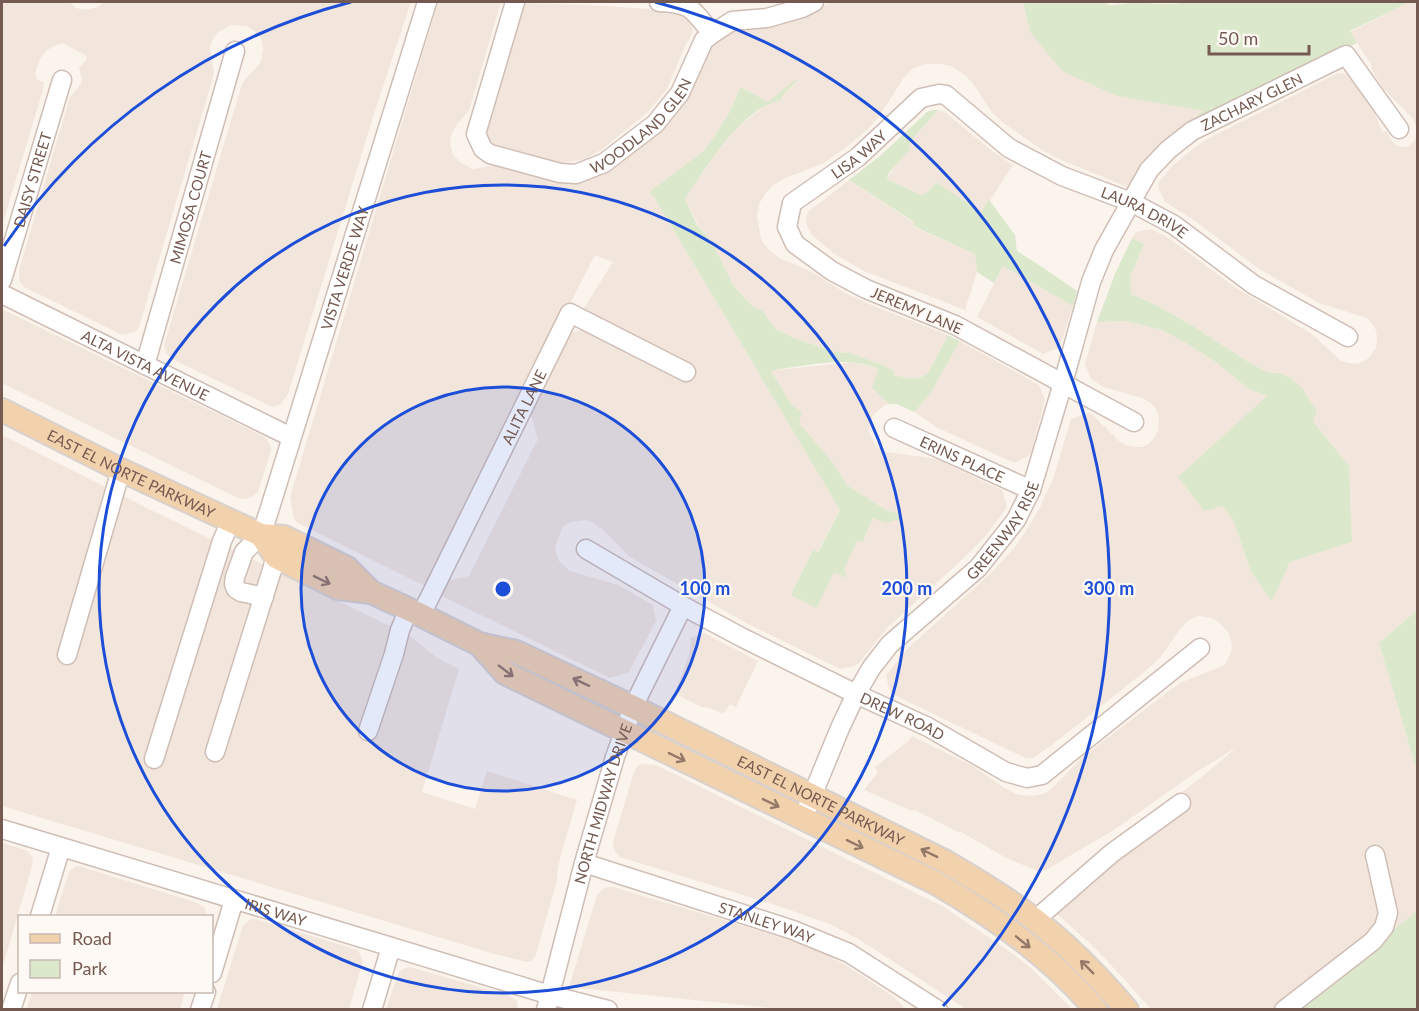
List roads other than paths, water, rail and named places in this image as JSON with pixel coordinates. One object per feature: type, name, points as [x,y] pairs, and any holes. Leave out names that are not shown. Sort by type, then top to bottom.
[{"type":"main road","name":"EAST EL NORTE PARKWAY","points":[[2,410],[121,470],[261,535],[284,537],[347,568],[371,592]]},
{"type":"main road","points":[[261,535],[276,558]]},
{"type":"main road","name":"EAST EL NORTE PARKWAY","points":[[276,558],[338,588],[371,592],[479,644],[516,652],[633,707],[946,862],[988,887],[1035,920],[1070,950],[1127,1010]]},
{"type":"main road","name":"EAST EL NORTE PARKWAY","points":[[479,644],[505,673],[936,883],[1010,930],[1047,961],[1096,1010]]},
{"type":"street","name":"VISTA VERDE WAY","points":[[261,535],[427,2]]},
{"type":"street","name":"WOODLAND GLEN","points":[[514,2],[476,134],[483,149],[490,154],[576,174],[604,163],[655,124],[680,93],[704,40],[712,34],[732,21],[767,18],[802,8],[814,2]]},
{"type":"street","points":[[659,2],[687,5],[712,34]]},
{"type":"street","name":"MIMOSA COURT","points":[[145,365],[235,51]]},
{"type":"street","name":"ZACHARY GLEN","points":[[1131,202],[1149,170],[1168,150],[1192,131],[1346,54],[1399,129]]},
{"type":"street","name":"DAISY STREET","points":[[2,280],[62,80]]},
{"type":"street","name":"LAURA DRIVE","points":[[939,94],[946,95],[1009,148],[1062,176],[1131,202],[1174,225],[1254,285],[1348,337]]},
{"type":"street","name":"LISA WAY","points":[[788,221],[792,203],[858,157],[921,98],[939,94]]},
{"type":"street","name":"GREENWAY RISE","points":[[803,818],[840,728],[872,667],[890,644],[978,568],[1016,520],[1031,490],[1091,282],[1104,250],[1131,202]]},
{"type":"street","name":"JEREMY LANE","points":[[788,221],[787,227],[795,244],[832,271],[866,289],[955,325],[1134,422]]},
{"type":"street","name":"ALTA VISTA AVENUE","points":[[2,294],[291,437]]},
{"type":"street","name":"ALITA LANE","points":[[415,612],[570,313],[686,372]]},
{"type":"street","name":"ERINS PLACE","points":[[894,428],[1031,490]]},
{"type":"street","points":[[67,655],[121,470]]},
{"type":"street","points":[[154,759],[222,541],[231,521]]},
{"type":"street","points":[[261,535],[244,552],[234,584],[241,592],[264,597]]},
{"type":"street","name":"DREW ROAD","points":[[586,549],[743,638],[928,727],[1006,772],[1027,778],[1042,775],[1200,648]]},
{"type":"street","points":[[215,752],[276,558]]},
{"type":"street","name":"NORTH MIDWAY DRIVE","points":[[548,1002],[584,863],[615,757],[633,707],[683,606]]},
{"type":"street","points":[[368,732],[400,630],[415,612]]},
{"type":"street","points":[[1035,920],[1112,853],[1181,803]]},
{"type":"street","name":"IRIS WAY","points":[[2,829],[391,946],[548,1002],[608,1010]]},
{"type":"street","points":[[40,915],[61,847]]},
{"type":"street","points":[[1284,1010],[1373,941],[1384,927],[1388,913],[1375,855]]},
{"type":"street","name":"STANLEY WAY","points":[[584,863],[793,930],[849,953],[935,1009]]},
{"type":"street","points":[[213,970],[234,900]]},
{"type":"street","points":[[372,1010],[391,946]]},
{"type":"street","points":[[11,1010],[18,989]]},
{"type":"street","points":[[200,1010],[206,993]]}]
